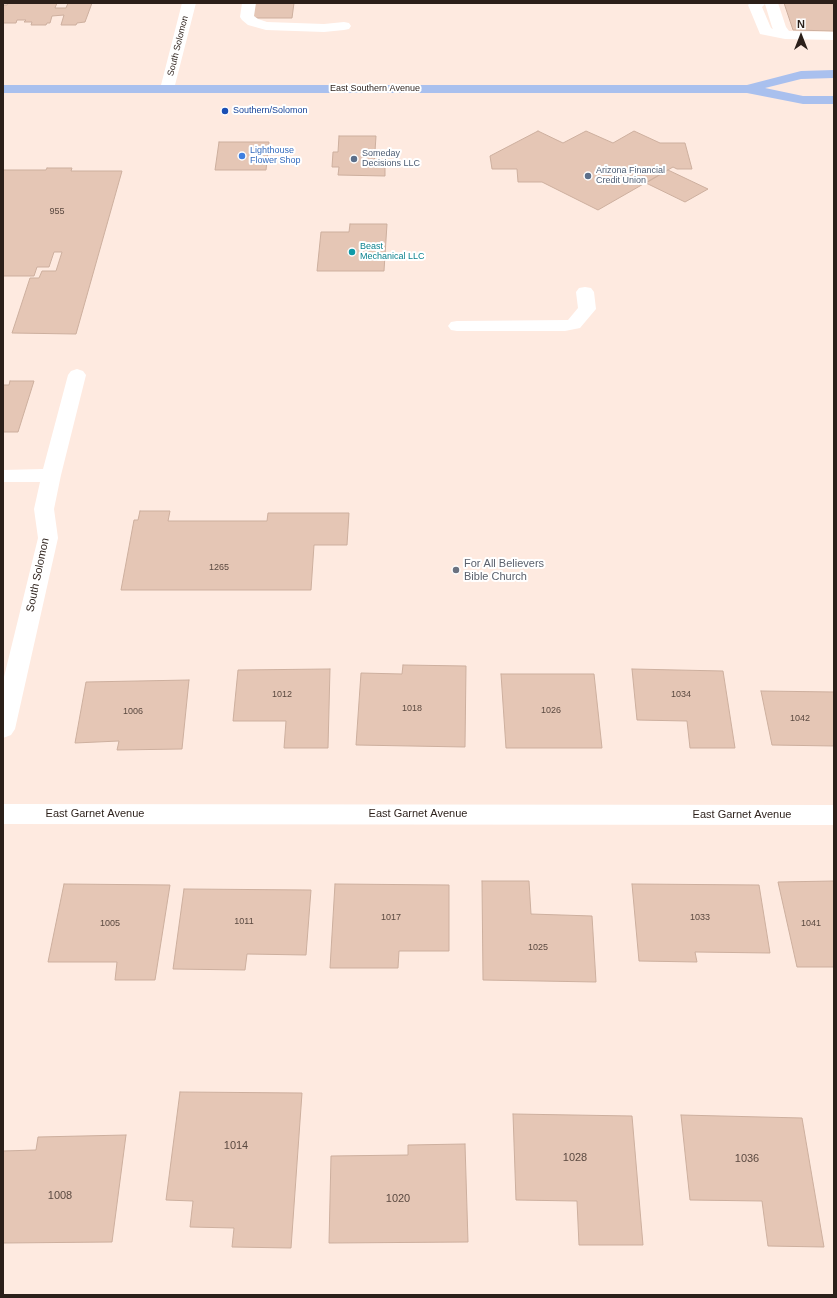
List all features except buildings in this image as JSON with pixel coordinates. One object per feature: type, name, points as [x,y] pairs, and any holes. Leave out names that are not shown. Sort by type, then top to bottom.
[{"type":"main road","name":"East Southern Avenue","points":[[747,89],[801,76],[834,74]]},
{"type":"main road","name":"East Southern Avenue","points":[[3,89],[747,89],[803,100],[834,100]]},
{"type":"street","name":"South Solomon","points":[[167,89],[189,3]]},
{"type":"street","points":[[250,3],[247,17],[253,22],[266,26],[324,28],[344,26]]},
{"type":"street","points":[[759,3],[755,5],[765,31],[785,35],[834,36]]},
{"type":"street","points":[[771,3],[779,26],[785,35]]},
{"type":"street","points":[[457,326],[565,326],[574,324],[586,309],[588,304],[585,292]]},
{"type":"street","name":"South Solomon","points":[[3,729],[48,538],[44,509],[51,475],[77,374]]},
{"type":"street","points":[[3,476],[51,475]]},
{"type":"street","name":"East Garnet Avenue","points":[[3,814],[834,815]]},
{"type":"place","name":"Southern/Solomon","points":[[225,111]]},
{"type":"place","name":"Lighthouse Flower Shop","points":[[242,156]]},
{"type":"place","name":"Someday Decisions LLC","points":[[354,159]]},
{"type":"place","name":"Arizona Financial Credit Union","points":[[588,176]]},
{"type":"place","name":"Beast Mechanical LLC","points":[[352,252]]},
{"type":"place","name":"For All Believers Bible Church","points":[[456,570]]}]
